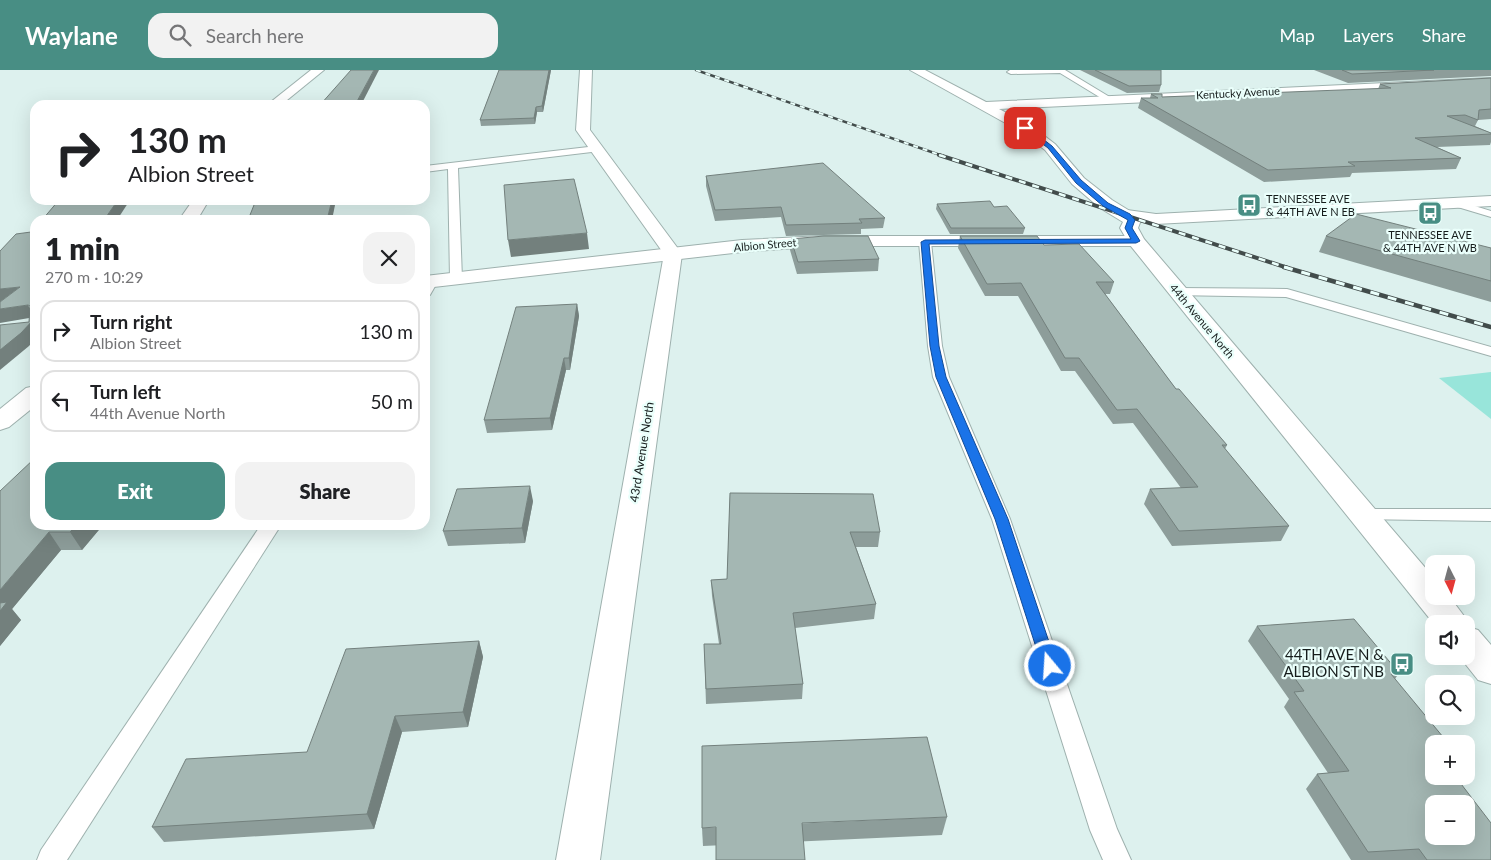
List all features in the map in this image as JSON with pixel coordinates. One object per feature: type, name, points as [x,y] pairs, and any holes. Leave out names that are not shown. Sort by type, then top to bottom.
[{"type":"street","points":[[279,100],[318,70]]},
{"type":"street","points":[[586,70],[584,130],[672,254]]},
{"type":"street","points":[[916,70],[1025,128],[1050,147],[1078,181],[1099,199],[1128,215],[1156,219],[1491,201]]},
{"type":"street","name":"Kentucky Avenue","points":[[984,106],[1491,82]]},
{"type":"street","name":"44th Avenue North","points":[[1128,215],[1132,220],[1129,228],[1136,241],[1446,615]]},
{"type":"street","name":"Albion Street","points":[[430,284],[456,279],[672,254],[823,240],[925,242],[1136,241]]},
{"type":"street","name":"43rd Avenue North","points":[[578,860],[672,254]]},
{"type":"street","points":[[0,422],[30,397]]},
{"type":"street","points":[[1475,651],[1491,670]]},
{"type":"lane","points":[[1010,72],[1061,70],[1109,99]]},
{"type":"lane","points":[[430,168],[597,149]]},
{"type":"lane","points":[[453,166],[456,279]]},
{"type":"lane","points":[[1455,203],[1491,214]]},
{"type":"lane","points":[[925,242],[935,346],[941,377],[1002,519],[1104,830],[1117,860]]},
{"type":"lane","points":[[1178,292],[1287,293],[1491,352]]},
{"type":"lane","points":[[1363,514],[1491,515]]},
{"type":"lane","points":[[51,860],[269,530]]},
{"type":"green space","points":[[1491,372],[1491,419],[1439,378]]},
{"type":"building","points":[[351,70],[374,70],[358,100],[324,100]]},
{"type":"building","points":[[499,70],[549,70],[542,106],[536,107],[534,118],[480,120]]},
{"type":"building","points":[[1095,70],[1161,70],[1161,85],[1129,86]]},
{"type":"building","points":[[1342,70],[1434,70],[1352,74]]},
{"type":"building","points":[[1491,78],[1491,109],[1479,110],[1478,120],[1465,115],[1447,116],[1491,134],[1415,138],[1461,158],[1348,162],[1355,166],[1268,170],[1141,98],[1158,98],[1151,94],[1162,94],[1162,97],[1391,88],[1380,84]]},
{"type":"building","points":[[823,163],[885,218],[859,219],[862,223],[786,225],[781,207],[715,210],[706,176]]},
{"type":"building","points":[[574,179],[587,233],[508,240],[504,185]]},
{"type":"building","points":[[990,201],[994,207],[1007,206],[1025,228],[951,228],[937,204]]},
{"type":"building","points":[[55,205],[114,205],[108,215],[46,215]]},
{"type":"building","points":[[254,205],[331,205],[328,215],[250,215]]},
{"type":"building","points":[[1356,214],[1491,248],[1491,281],[1326,236]]},
{"type":"building","points":[[30,232],[30,306],[0,309],[0,302],[20,287],[0,289],[0,251],[16,234]]},
{"type":"building","points":[[824,236],[868,236],[879,259],[798,262],[791,239]]},
{"type":"building","points":[[960,236],[1037,236],[1044,245],[1079,244],[1114,282],[1096,282],[1176,389],[1179,389],[1227,445],[1222,445],[1289,526],[1179,531],[1150,489],[1198,487],[1137,409],[1117,410],[1079,358],[1065,358],[1021,283],[987,284]]},
{"type":"building","points":[[577,304],[569,358],[564,358],[550,418],[484,420],[516,307]]},
{"type":"building","points":[[30,306],[30,323],[0,350],[0,325],[29,322]]},
{"type":"building","points":[[30,463],[30,530],[72,530],[70,532],[49,532],[0,590],[0,491]]},
{"type":"building","points":[[530,486],[522,528],[443,531],[457,489]]},
{"type":"building","points":[[730,493],[873,494],[880,532],[850,532],[876,604],[793,613],[803,684],[706,689],[704,644],[721,644],[711,580],[727,579]]},
{"type":"building","points":[[7,602],[0,611],[0,603]]},
{"type":"building","points":[[1354,619],[1399,673],[1391,674],[1425,715],[1425,725],[1433,725],[1441,735],[1425,735],[1425,785],[1462,785],[1470,795],[1425,795],[1425,845],[1475,845],[1475,802],[1491,823],[1491,860],[1427,860],[1419,849],[1368,852],[1317,774],[1349,771],[1294,692],[1304,691],[1257,626]]},
{"type":"building","points":[[479,641],[463,712],[395,716],[367,814],[152,827],[186,759],[307,752],[346,649]]},
{"type":"building","points":[[927,737],[947,817],[802,823],[805,860],[716,860],[716,827],[702,828],[702,746]]},
{"type":"railway","points":[[696,70],[943,156]]},
{"type":"railway","points":[[939,155],[1288,268]]},
{"type":"railway","points":[[1284,267],[1491,327]]},
{"type":"place","name":"TENNESSEE AVE & 44TH AVE N EB","points":[[1249,205]]},
{"type":"place","name":"TENNESSEE AVE & 44TH AVE N WB","points":[[1430,213]]},
{"type":"place","name":"44TH AVE N & ALBION ST NB","points":[[1402,664]]},
{"type":"route","points":[[1025,128],[1050,147],[1078,181],[1106,204],[1128,215],[1132,220],[1129,228],[1136,241],[925,242],[935,346],[941,377],[1002,519],[1050,666]]}]
